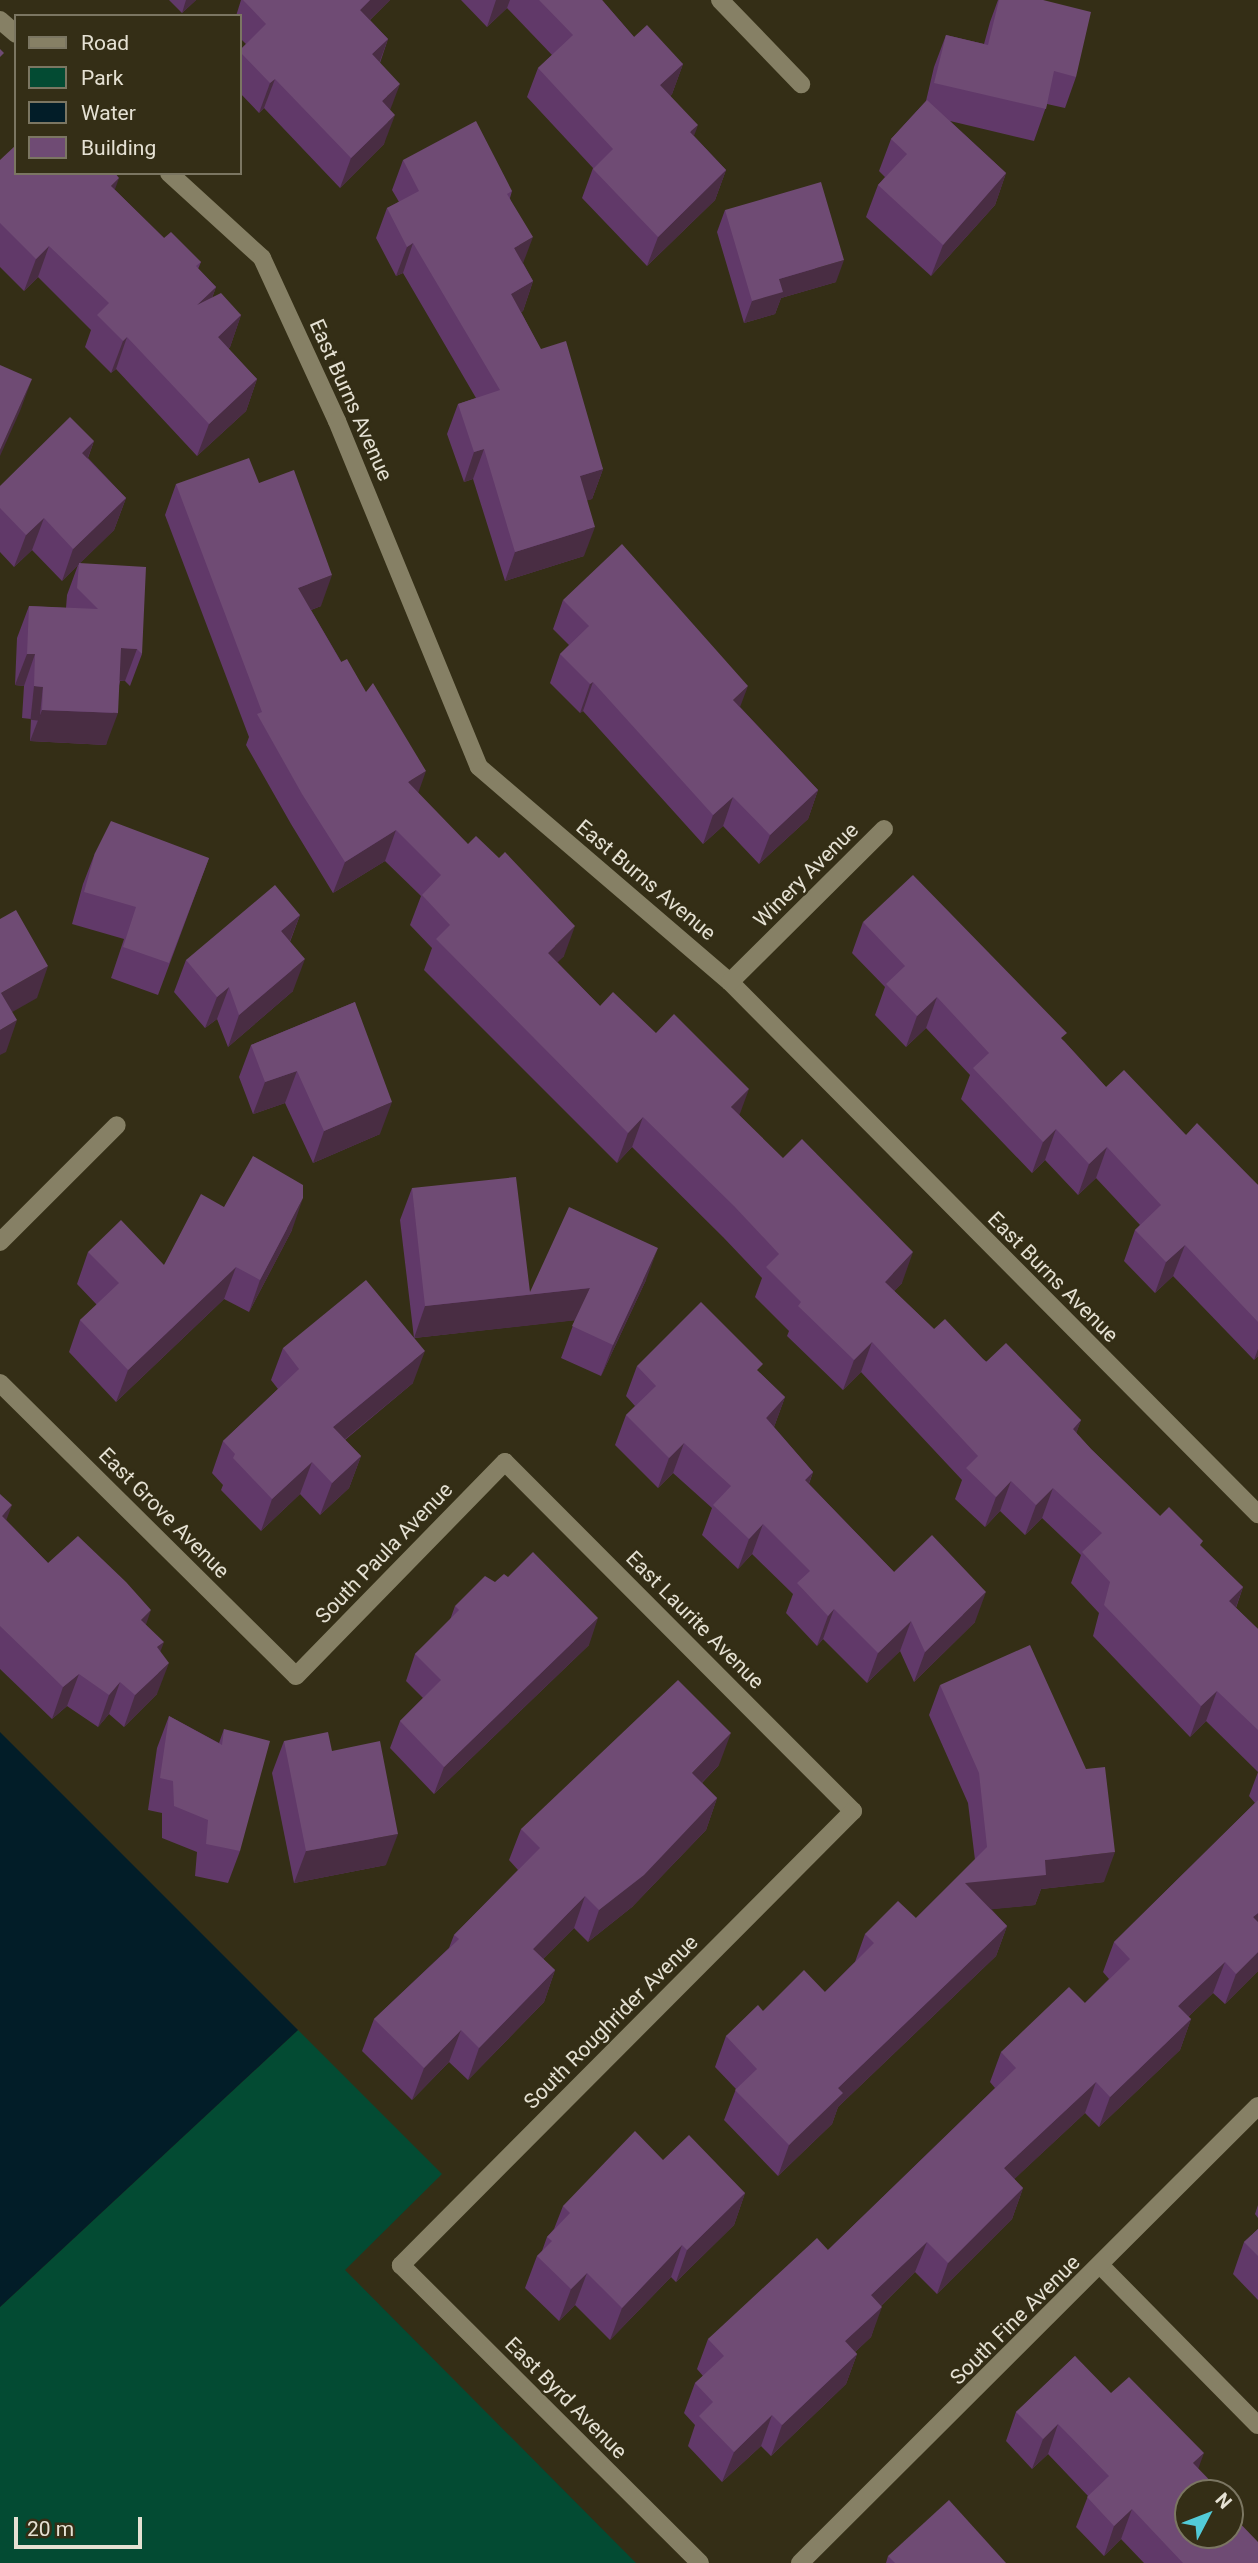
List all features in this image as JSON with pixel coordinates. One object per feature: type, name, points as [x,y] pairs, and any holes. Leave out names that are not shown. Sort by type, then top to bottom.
[{"type":"street","points":[[720,0],[801,84]]},
{"type":"street","points":[[0,20],[14,32]]},
{"type":"street","name":"East Burns Avenue","points":[[171,175],[262,258],[337,421],[479,767],[730,982],[1258,1514]]},
{"type":"street","name":"Winery Avenue","points":[[730,982],[884,830]]},
{"type":"street","points":[[0,1242],[117,1125]]},
{"type":"street","name":"East Grove Avenue","points":[[0,1383],[296,1676]]},
{"type":"street","name":"South Paula Avenue","points":[[296,1676],[505,1462]]},
{"type":"street","name":"East Laurite Avenue","points":[[505,1462],[853,1811]]},
{"type":"street","name":"South Roughrider Avenue","points":[[401,2265],[853,1811]]},
{"type":"street","name":"South Fine Avenue","points":[[800,2563],[1102,2267],[1258,2106]]},
{"type":"street","name":"East Byrd Avenue","points":[[401,2265],[699,2563]]},
{"type":"street","points":[[1102,2267],[1258,2425]]},
{"type":"green space","points":[[298,2030],[442,2174],[345,2270],[636,2563],[0,2563],[0,2307]]},
{"type":"water","points":[[0,1732],[298,2030],[0,2307]]},
{"type":"building","points":[[243,0],[370,0],[360,10],[388,39],[372,54],[400,84],[382,101],[395,115],[351,158],[275,79],[270,83],[242,54],[242,48],[266,24]]},
{"type":"building","points":[[539,0],[602,0],[634,37],[647,25],[683,64],[660,85],[698,125],[690,132],[726,170],[658,237],[593,169],[613,149],[538,68],[573,35]]},
{"type":"building","points":[[999,0],[1043,0],[1091,12],[1076,77],[1054,71],[1046,109],[934,83],[946,35],[988,45]]},
{"type":"building","points":[[927,100],[1006,173],[943,245],[878,185],[907,154],[891,139]]},
{"type":"building","points":[[476,121],[512,191],[507,194],[533,237],[514,248],[533,281],[511,294],[541,349],[566,341],[603,469],[580,476],[595,527],[515,552],[484,449],[474,452],[458,404],[500,390],[413,243],[407,247],[387,208],[419,191],[403,160]]},
{"type":"building","points":[[14,147],[14,175],[117,175],[119,178],[111,186],[164,238],[171,232],[201,262],[196,266],[216,287],[197,305],[221,293],[241,315],[218,337],[257,379],[209,424],[127,337],[123,341],[97,315],[109,303],[49,246],[36,259],[0,223],[0,160]]},
{"type":"building","points":[[821,182],[844,260],[779,279],[783,292],[752,301],[725,210]]},
{"type":"building","points":[[0,365],[32,379],[0,450]]},
{"type":"building","points":[[70,417],[94,441],[82,453],[126,498],[73,549],[44,518],[26,535],[0,508],[0,486]]},
{"type":"building","points":[[249,458],[259,483],[294,470],[332,575],[298,588],[341,662],[347,659],[366,692],[373,683],[426,771],[408,782],[468,844],[476,836],[499,858],[505,852],[575,926],[548,953],[600,1006],[613,992],[656,1033],[674,1014],[749,1089],[731,1107],[783,1158],[802,1139],[913,1252],[885,1282],[934,1329],[945,1319],[986,1362],[1006,1343],[1081,1420],[1073,1429],[1091,1449],[1160,1516],[1169,1507],[1203,1541],[1200,1545],[1243,1587],[1229,1601],[1258,1629],[1258,1730],[1217,1691],[1201,1706],[1104,1605],[1110,1582],[1082,1552],[1102,1533],[1053,1488],[1036,1505],[1011,1481],[996,1497],[966,1468],[978,1456],[872,1342],[854,1360],[798,1306],[801,1302],[766,1267],[779,1254],[734,1206],[643,1117],[628,1133],[436,939],[450,925],[422,895],[441,875],[396,830],[345,862],[302,794],[257,714],[262,712],[176,484]]},
{"type":"building","points":[[622,544],[748,686],[733,700],[818,790],[770,835],[733,797],[713,815],[593,682],[590,684],[560,654],[589,626],[563,600]]},
{"type":"building","points":[[79,563],[146,567],[142,654],[137,649],[121,648],[118,713],[42,710],[43,687],[34,686],[35,654],[27,654],[29,606],[98,609],[77,588]]},
{"type":"building","points":[[111,821],[209,858],[169,963],[123,947],[136,907],[84,892],[95,853]]},
{"type":"building","points":[[913,875],[1067,1033],[1061,1038],[1106,1087],[1124,1070],[1186,1135],[1197,1123],[1258,1185],[1258,1322],[1185,1245],[1166,1262],[1135,1230],[1161,1205],[1107,1147],[1089,1164],[1056,1129],[1043,1142],[973,1068],[989,1053],[937,997],[917,1016],[886,984],[905,966],[863,922]]},
{"type":"building","points":[[275,885],[300,915],[281,931],[305,959],[239,1015],[229,987],[217,997],[186,960]]},
{"type":"building","points":[[16,910],[48,966],[1,993],[17,1020],[0,1030],[0,919]]},
{"type":"building","points":[[355,1002],[392,1102],[324,1131],[297,1071],[265,1082],[251,1045]]},
{"type":"building","points":[[253,1156],[303,1185],[303,1198],[260,1280],[236,1267],[128,1370],[80,1320],[119,1283],[88,1252],[121,1220],[164,1265],[201,1194],[224,1207]]},
{"type":"building","points":[[516,1177],[530,1292],[569,1207],[658,1248],[613,1345],[572,1326],[590,1288],[425,1306],[412,1188]]},
{"type":"building","points":[[366,1280],[425,1351],[333,1427],[361,1456],[332,1483],[312,1462],[272,1499],[233,1458],[235,1454],[223,1441],[299,1369],[283,1348]]},
{"type":"building","points":[[701,1302],[763,1364],[757,1370],[785,1397],[766,1418],[813,1472],[805,1480],[894,1572],[932,1535],[986,1592],[925,1652],[911,1621],[878,1653],[834,1609],[828,1616],[797,1583],[810,1571],[763,1524],[749,1539],[713,1505],[731,1486],[684,1443],[669,1458],[626,1415],[656,1386],[637,1366]]},
{"type":"building","points":[[0,1494],[12,1505],[2,1516],[48,1563],[78,1536],[151,1610],[141,1620],[164,1642],[157,1647],[169,1663],[135,1695],[120,1682],[109,1695],[79,1674],[63,1687],[0,1626]]},
{"type":"building","points":[[533,1552],[598,1618],[444,1767],[400,1721],[441,1680],[415,1654],[459,1610],[455,1606],[485,1576],[495,1582],[504,1574],[508,1577]]},
{"type":"building","points":[[1030,1645],[1086,1769],[1105,1767],[1115,1852],[1045,1860],[1046,1875],[965,1883],[1007,1926],[838,2088],[843,2093],[789,2145],[735,2090],[757,2069],[726,2036],[758,2005],[763,2011],[804,1970],[825,1992],[874,1943],[865,1934],[898,1901],[916,1918],[987,1847],[979,1773],[940,1685]]},
{"type":"building","points":[[678,1680],[731,1733],[692,1773],[717,1798],[644,1875],[599,1910],[585,1896],[533,1949],[555,1970],[479,2048],[461,2030],[424,2068],[374,2019],[459,1939],[454,1935],[540,1848],[521,1829]]},
{"type":"building","points":[[169,1716],[222,1745],[224,1729],[270,1741],[240,1851],[206,1844],[208,1820],[174,1806],[173,1781],[160,1778]]},
{"type":"building","points":[[328,1732],[332,1751],[380,1741],[398,1834],[306,1851],[284,1741]]},
{"type":"building","points":[[1258,1800],[1258,1913],[1253,1917],[1258,1922],[1258,1952],[1236,1974],[1225,1962],[1178,2006],[1191,2019],[1110,2097],[1096,2082],[1004,2168],[1023,2188],[948,2263],[927,2242],[871,2295],[882,2307],[845,2341],[857,2354],[782,2425],[772,2415],[734,2452],[699,2416],[713,2402],[695,2383],[724,2356],[708,2339],[817,2238],[828,2250],[1016,2068],[1001,2052],[1069,1987],[1085,2003],[1130,1959],[1114,1942]]},
{"type":"building","points":[[635,2131],[663,2160],[689,2135],[745,2193],[687,2250],[682,2245],[622,2308],[587,2273],[571,2289],[537,2256],[552,2241],[547,2237],[570,2213],[563,2206]]},
{"type":"building","points":[[1258,2229],[1258,2256],[1244,2242]]},
{"type":"building","points":[[1075,2356],[1111,2393],[1129,2377],[1204,2453],[1193,2463],[1208,2479],[1174,2479],[1174,2549],[1244,2549],[1244,2528],[1258,2542],[1258,2563],[1183,2563],[1132,2509],[1114,2526],[1087,2497],[1109,2476],[1058,2424],[1043,2439],[1016,2412]]},
{"type":"building","points":[[949,2500],[1006,2563],[895,2563],[888,2556]]}]
